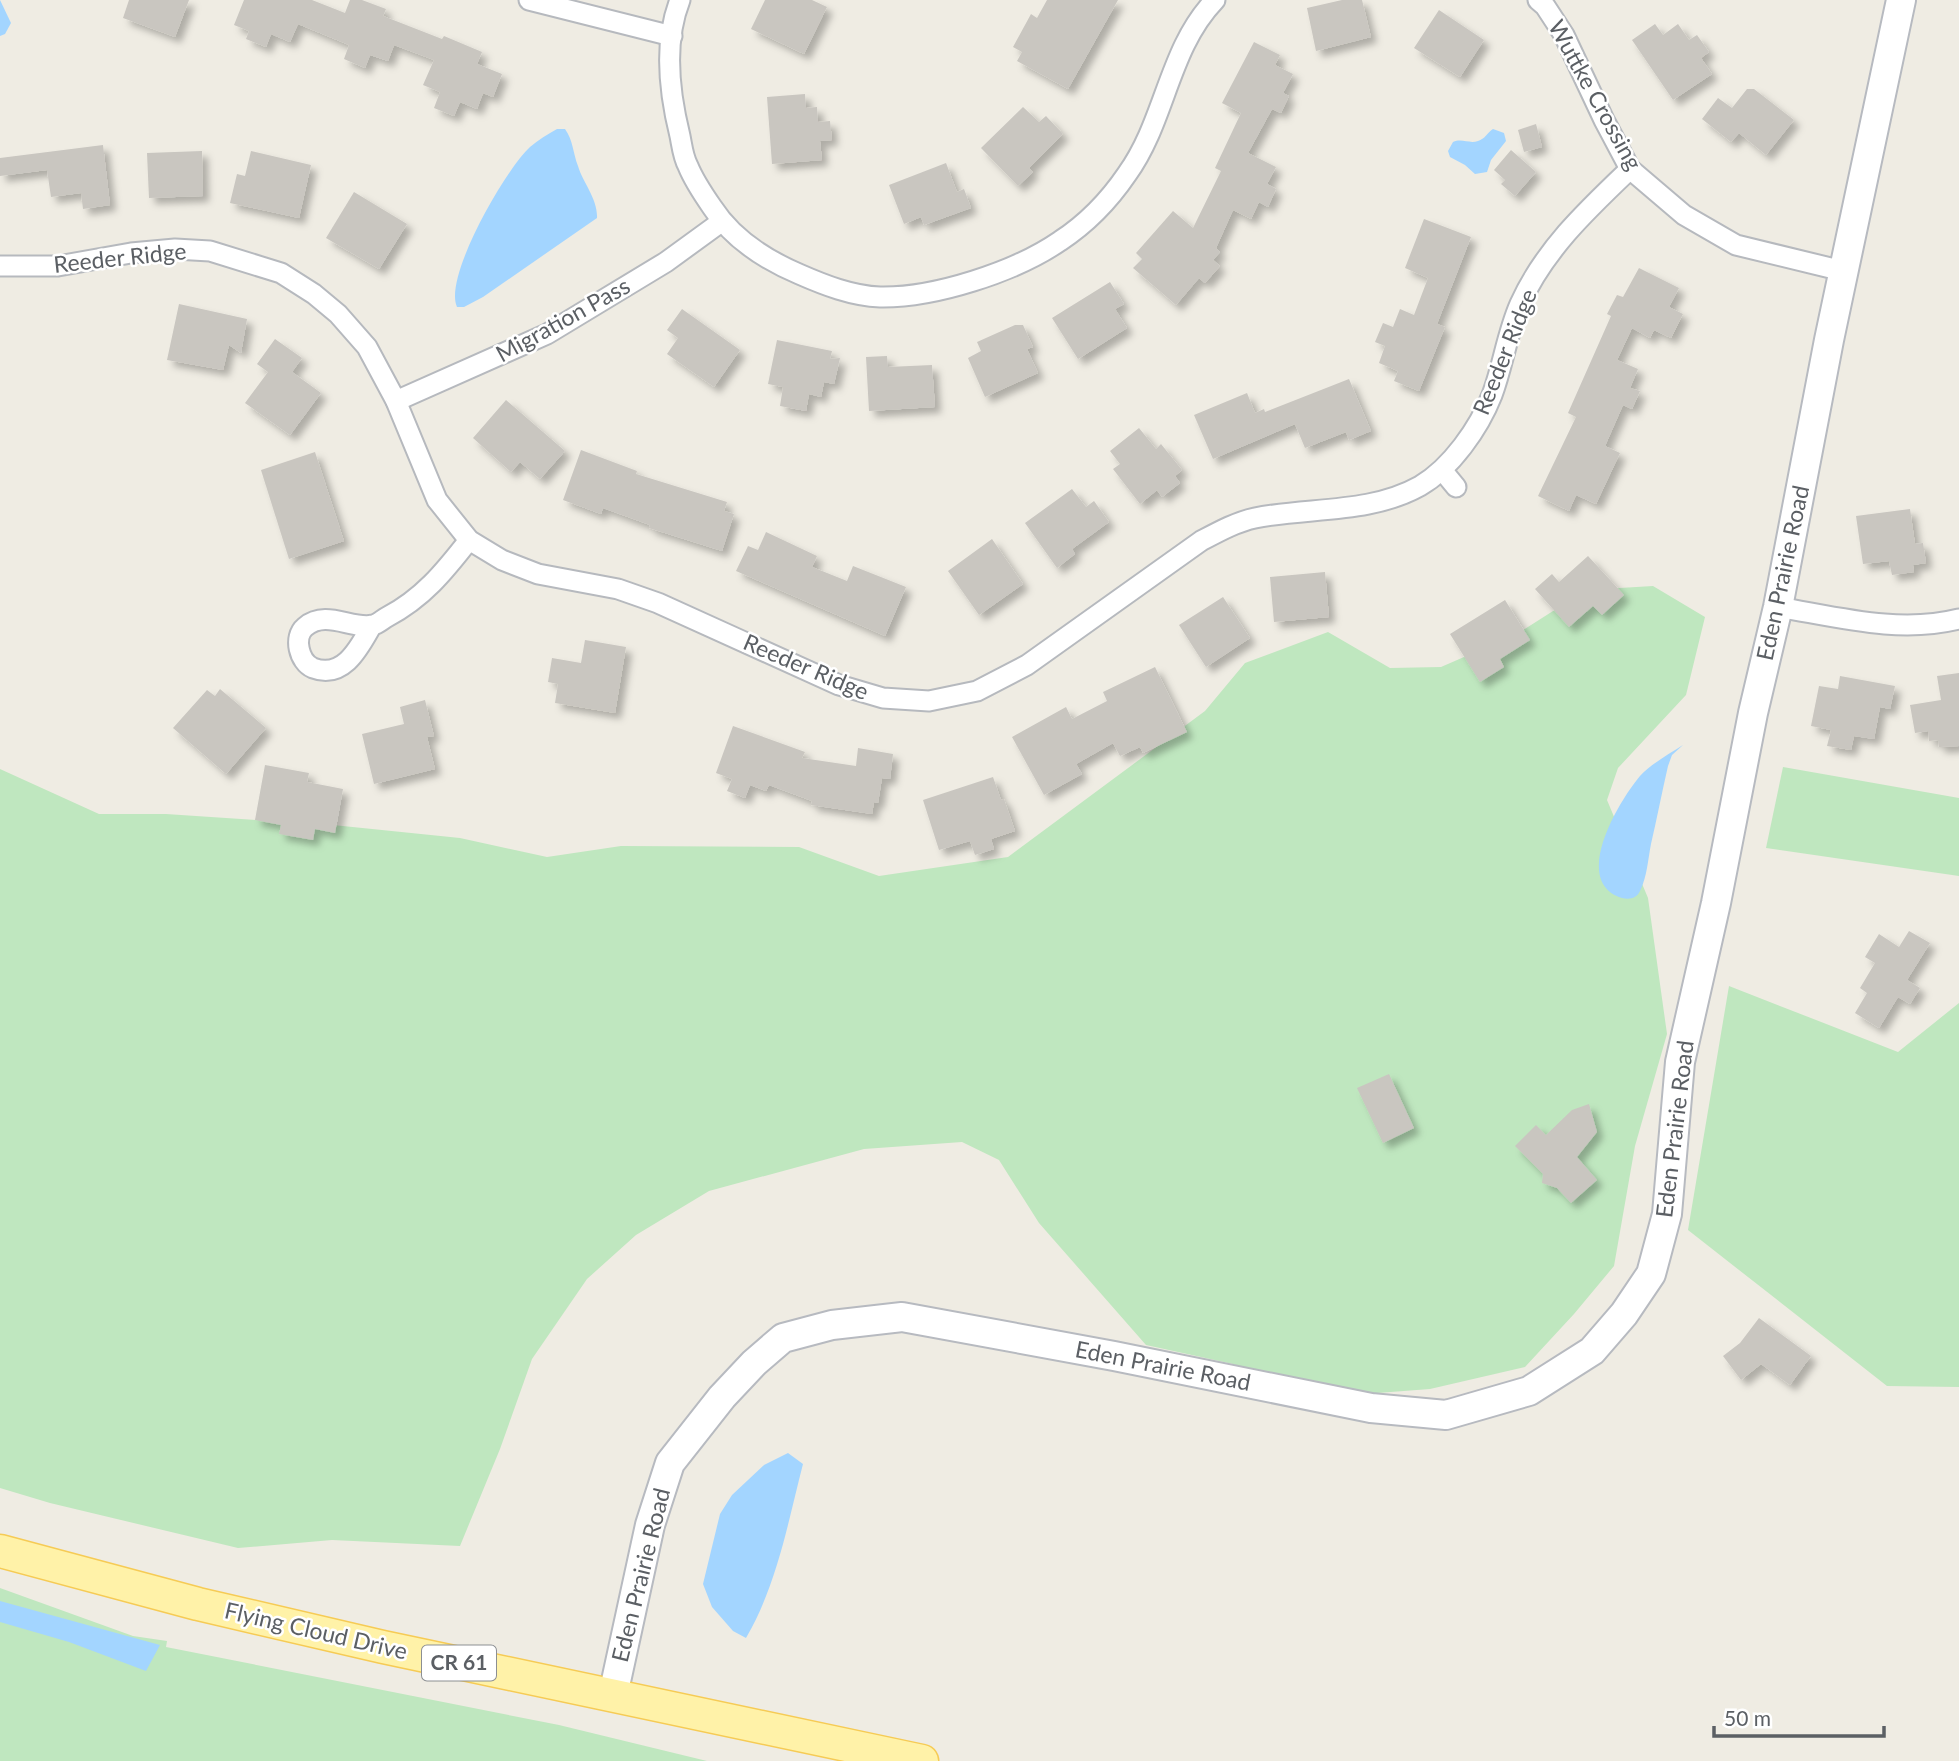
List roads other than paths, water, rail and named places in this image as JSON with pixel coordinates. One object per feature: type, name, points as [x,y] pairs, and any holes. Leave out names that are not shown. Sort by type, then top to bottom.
[{"type":"main road","name":"Flying Cloud Drive","points":[[0,1551],[212,1607],[383,1647],[922,1761]]},
{"type":"street","points":[[528,0],[672,36]]},
{"type":"street","points":[[680,0],[669,58],[673,107],[687,165],[721,222],[771,263],[829,288],[877,297],[916,296],[983,278],[1060,241],[1099,208],[1127,174],[1149,139],[1175,63],[1193,29],[1215,0]]},
{"type":"street","name":"Wuttke Crossing","points":[[1538,0],[1564,35],[1630,169],[1685,215],[1737,245],[1843,271]]},
{"type":"street","name":"Eden Prairie Road","points":[[613,1695],[650,1525],[670,1464],[722,1397],[754,1363],[783,1338],[832,1325],[902,1317],[1371,1408],[1446,1415],[1529,1391],[1592,1351],[1624,1314],[1651,1273],[1667,1214],[1681,1062],[1753,713],[1778,607],[1843,271],[1901,0]]},
{"type":"street","name":"Reeder Ridge","points":[[0,266],[58,266],[131,253],[174,249],[210,251],[281,273],[314,293],[338,314],[366,347],[396,401],[437,500],[469,540],[502,560],[538,574],[618,589],[658,603],[839,685],[883,698],[929,701],[977,691],[1027,665],[1201,541],[1226,528],[1253,518],[1348,508],[1399,496],[1422,485],[1442,470],[1460,452],[1492,396],[1520,303],[1542,265],[1578,218],[1630,169]]},
{"type":"street","name":"Migration Pass","points":[[396,401],[547,334],[666,262],[721,222]]},
{"type":"street","points":[[1442,470],[1456,487]]},
{"type":"street","points":[[372,625],[410,606],[441,576],[469,540]]},
{"type":"street","points":[[1778,607],[1892,626],[1942,623],[1959,619]]},
{"type":"water","points":[[0,0],[11,23],[5,34],[0,36]]},
{"type":"water","points":[[557,129],[565,129],[570,138],[580,172],[593,198],[597,218],[483,297],[464,307],[457,307],[455,292],[459,272],[479,224],[493,199],[519,159],[530,147]]},
{"type":"water","points":[[1493,129],[1504,133],[1506,141],[1491,160],[1487,172],[1475,174],[1450,157],[1448,151],[1453,142],[1478,141]]},
{"type":"water","points":[[1683,745],[1672,755],[1668,766],[1642,886],[1635,897],[1622,898],[1607,889],[1600,876],[1599,859],[1611,821],[1640,776]]},
{"type":"water","points":[[788,1453],[803,1464],[774,1575],[746,1638],[733,1631],[712,1607],[703,1584],[720,1514],[732,1495],[764,1465]]},
{"type":"water","points":[[0,1601],[160,1645],[146,1671],[69,1642],[0,1622]]}]
